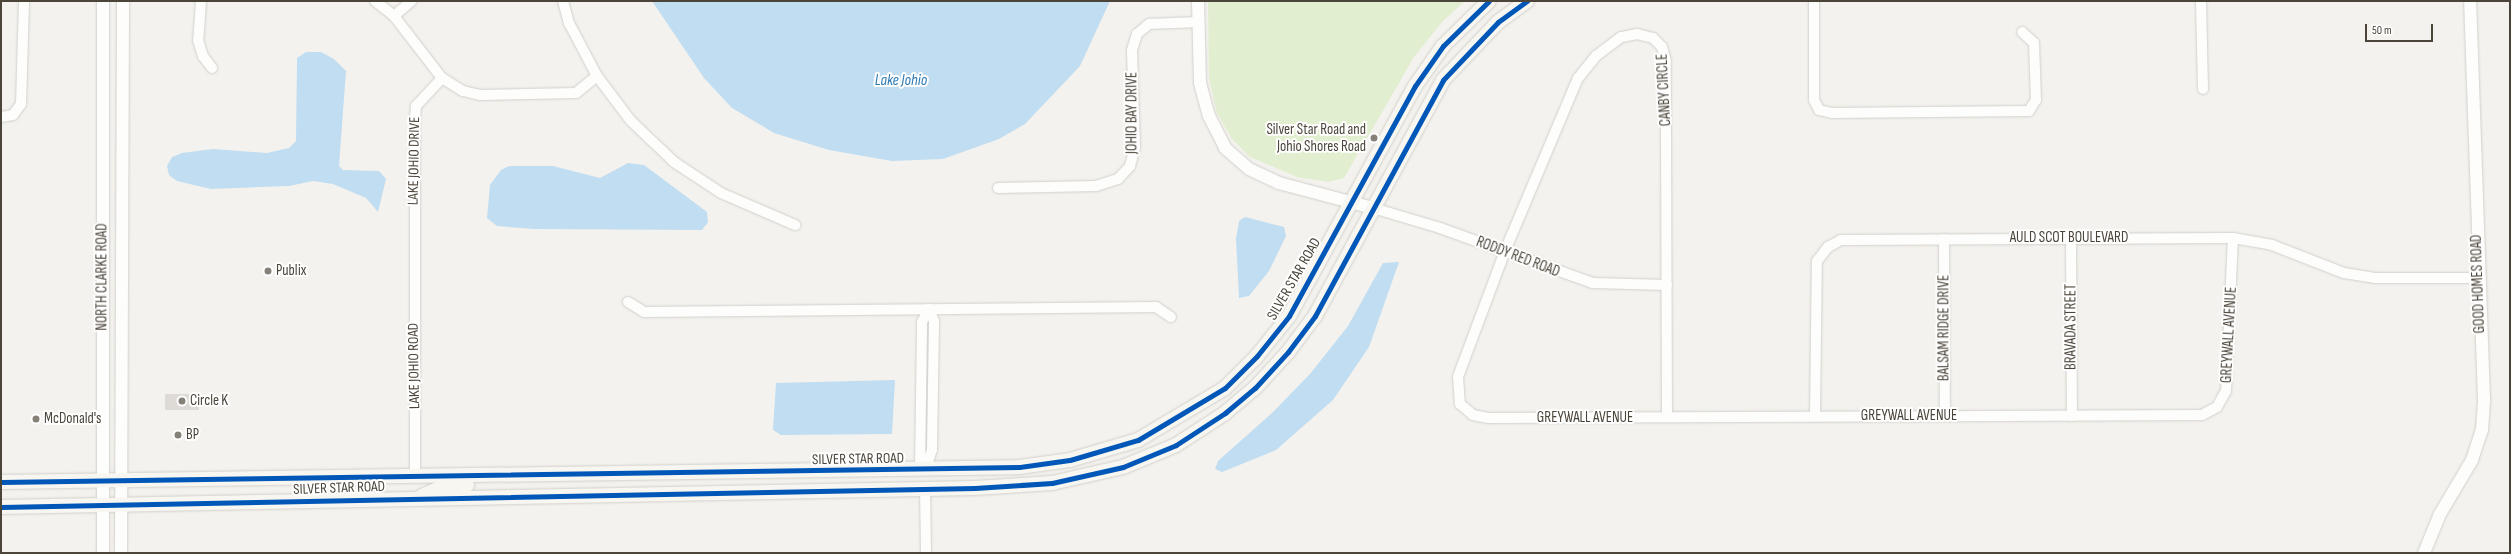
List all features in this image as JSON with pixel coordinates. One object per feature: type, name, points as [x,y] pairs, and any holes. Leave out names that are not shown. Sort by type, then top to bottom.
[{"type":"main road","name":"SILVER STAR ROAD","points":[[1,482],[103,482],[923,470],[1019,467],[1070,460],[1138,440],[1224,388],[1257,356],[1289,316],[1415,86],[1443,46],[1489,1]]},
{"type":"main road","name":"SILVER STAR ROAD","points":[[1,507],[121,507],[420,498],[925,488],[1052,483],[1122,467],[1176,446],[1255,388],[1288,352],[1315,316],[1443,80],[1493,27],[1527,1]]},
{"type":"main road","points":[[925,488],[947,476],[1053,470],[1070,460]]},
{"type":"main road","points":[[796,490],[798,482],[892,481],[913,479],[923,470]]},
{"type":"main road","points":[[420,498],[444,486],[580,482],[588,474]]},
{"type":"street","points":[[1,117],[13,115],[21,104],[24,1]]},
{"type":"street","name":"NORTH CLARKE ROAD","points":[[103,1],[103,553]]},
{"type":"street","name":"NORTH CLARKE ROAD","points":[[121,553],[123,1]]},
{"type":"street","points":[[200,1],[198,40],[203,56],[212,68]]},
{"type":"street","points":[[375,1],[394,16],[442,78],[463,91],[480,95],[576,93],[597,76]]},
{"type":"street","points":[[394,16],[411,1]]},
{"type":"street","points":[[563,1],[569,24],[597,76],[631,121],[674,162],[721,193],[795,225]]},
{"type":"street","points":[[1198,1],[1200,83],[1209,116],[1224,148],[1250,169],[1279,183],[1373,208]]},
{"type":"street","points":[[1814,1],[1814,100],[1819,110],[1832,113],[2029,111],[2036,100],[2034,43],[2022,32]]},
{"type":"street","points":[[2201,1],[2203,90]]},
{"type":"street","name":"GOOD HOMES ROAD","points":[[2424,553],[2440,514],[2472,460],[2482,430],[2484,399],[2477,278],[2470,1]]},
{"type":"street","name":"JOHIO BAY DRIVE","points":[[998,188],[1096,186],[1118,179],[1130,166],[1135,146],[1132,50],[1136,34],[1149,24],[1198,22]]},
{"type":"street","name":"CANBY CIRCLE","points":[[1458,377],[1505,251],[1578,78],[1596,56],[1621,37],[1637,34],[1653,38],[1662,47],[1666,61],[1667,417]]},
{"type":"street","name":"LAKE JOHIO DRIVE","points":[[412,255],[416,106],[442,78]]},
{"type":"street","name":"RODDY RED ROAD","points":[[1373,208],[1505,251],[1593,283],[1667,285]]},
{"type":"street","name":"BRAVADA STREET","points":[[2071,238],[2072,416]]},
{"type":"street","name":"AULD SCOT BOULEVARD","points":[[1815,415],[1817,261],[1828,247],[1841,240],[2233,238],[2272,245],[2344,273],[2375,278],[2477,278]]},
{"type":"street","name":"GREYWALL AVENUE","points":[[1458,377],[1460,404],[1473,415],[1489,418],[1815,415],[2202,415],[2217,407],[2226,391],[2233,238]]},
{"type":"street","name":"BALSAM RIDGE DRIVE","points":[[1944,239],[1945,416]]},
{"type":"street","name":"LAKE JOHIO ROAD","points":[[412,255],[415,477]]},
{"type":"street","points":[[628,302],[644,312],[1156,307],[1171,317]]},
{"type":"street","points":[[923,470],[922,322],[929,310]]},
{"type":"street","points":[[923,470],[932,450],[934,321],[929,310]]},
{"type":"street","points":[[922,389],[933,389]]},
{"type":"street","points":[[925,488],[926,553]]},
{"type":"green space","points":[[1208,1],[1465,1],[1443,21],[1414,57],[1344,178],[1328,182],[1297,177],[1250,157],[1232,139],[1217,113],[1209,78]]},
{"type":"water","name":"Lake Johio","points":[[652,1],[1110,1],[1080,66],[1025,124],[999,139],[943,159],[892,161],[829,150],[774,133],[732,108],[704,78]]},
{"type":"water","points":[[306,52],[321,52],[334,59],[346,71],[339,166],[343,170],[379,171],[386,179],[378,212],[366,198],[333,184],[313,181],[289,186],[211,189],[177,181],[169,175],[167,166],[172,157],[182,153],[213,149],[267,153],[289,148],[296,141],[297,58]]},
{"type":"water","points":[[628,163],[644,165],[707,212],[708,222],[702,230],[534,229],[497,226],[487,218],[490,185],[501,170],[509,166],[553,166],[600,178]]},
{"type":"water","points":[[1245,217],[1284,227],[1286,236],[1269,271],[1249,296],[1239,298],[1236,239],[1239,221]]},
{"type":"water","points":[[1399,262],[1369,347],[1333,400],[1276,450],[1222,472],[1215,469],[1218,461],[1273,412],[1310,374],[1348,326],[1383,263]]},
{"type":"water","points":[[895,380],[892,434],[781,435],[773,430],[776,383]]},
{"type":"building","name":"Circle K","points":[[165,394],[199,394],[199,410],[165,410]]},
{"type":"cycle path","points":[[1,482],[1019,467],[1070,460],[1138,440],[1225,388],[1257,356],[1289,316],[1415,86],[1443,46],[1489,1]]},
{"type":"cycle path","points":[[1,507],[975,488],[1052,483],[1123,467],[1176,445],[1225,413],[1255,388],[1288,352],[1315,316],[1443,80],[1498,22],[1527,1]]},
{"type":"place","name":"Silver Star Road and Johio Shores Road","points":[[1374,138]]},
{"type":"place","name":"Publix","points":[[268,271]]},
{"type":"place","name":"Circle K","points":[[182,401]]},
{"type":"place","name":"McDonald's","points":[[36,419]]},
{"type":"place","name":"BP","points":[[178,435]]}]
